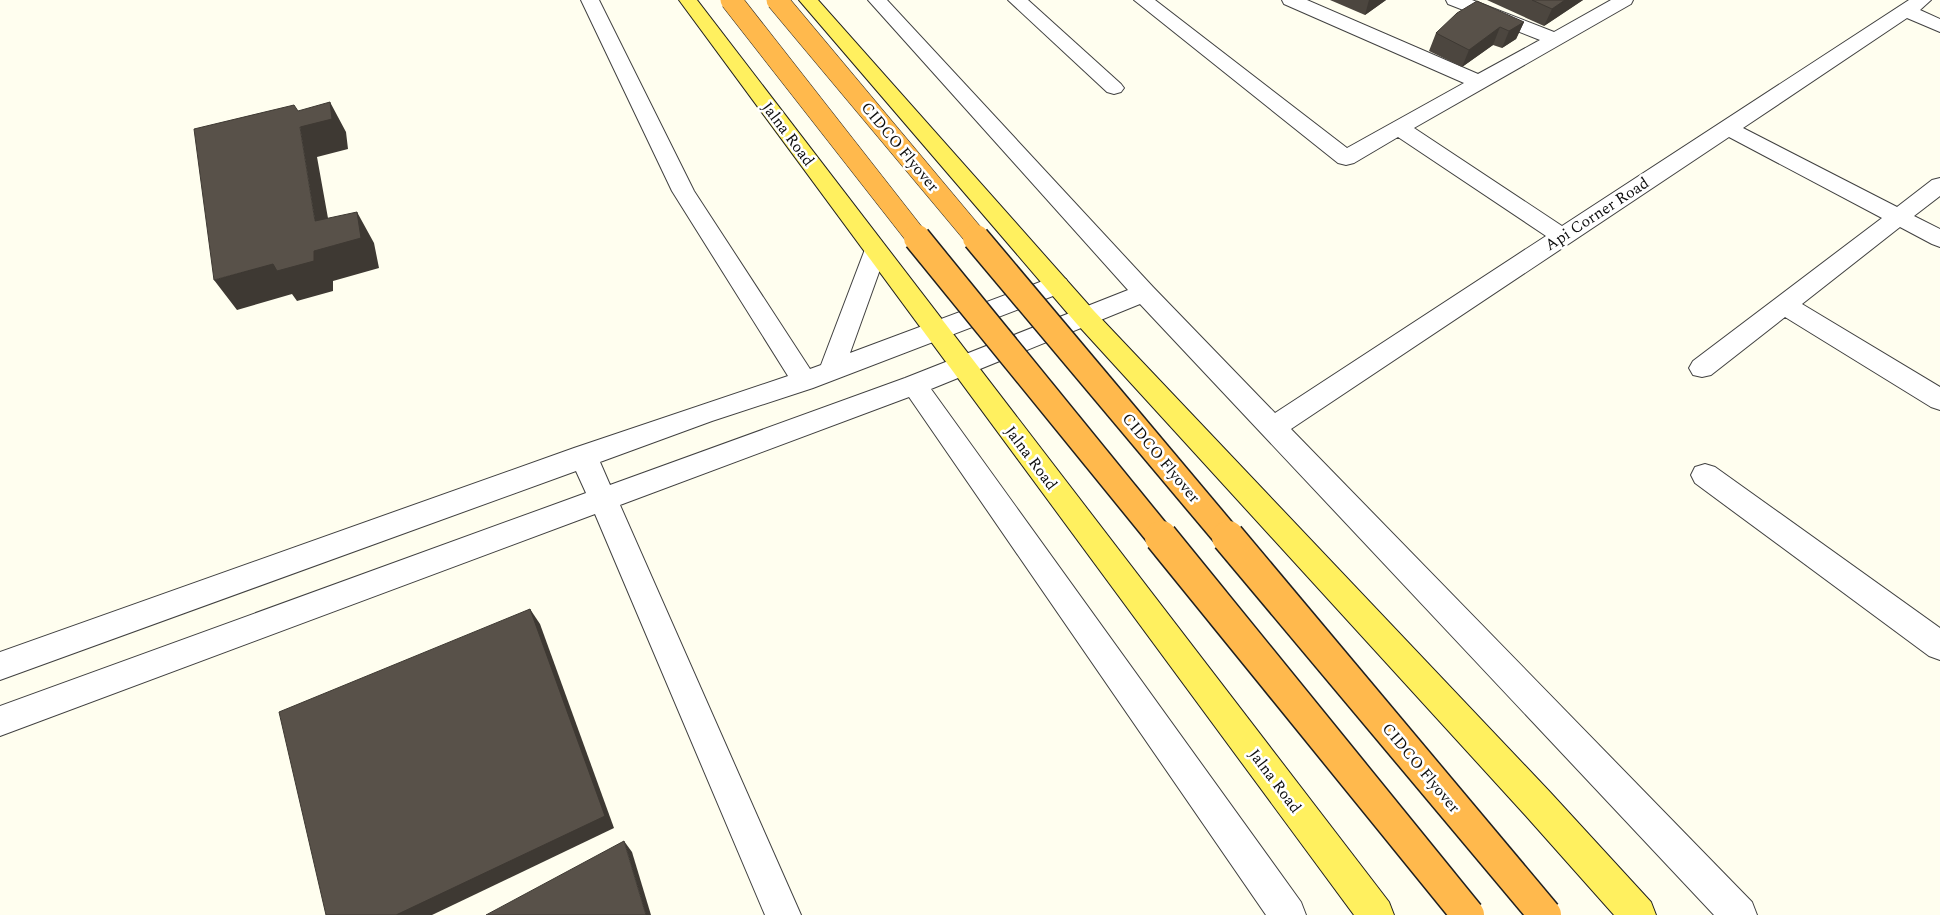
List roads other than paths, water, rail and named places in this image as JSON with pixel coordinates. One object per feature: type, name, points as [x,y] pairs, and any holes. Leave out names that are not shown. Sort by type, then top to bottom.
[{"type":"highway","points":[[731,0],[914,234],[1468,915]]},
{"type":"highway","name":"CIDCO Flyover","points":[[777,0],[1545,915]]},
{"type":"main road","name":"Jalna Road","points":[[688,0],[962,367],[1376,915]]},
{"type":"main road","points":[[808,0],[1085,317],[1538,804],[1638,915]]},
{"type":"street","points":[[590,0],[683,191],[804,381]]},
{"type":"street","points":[[877,0],[1144,293],[1739,915]]},
{"type":"street","points":[[1017,0],[1114,88]]},
{"type":"street","points":[[1143,0],[1346,158],[1624,0]]},
{"type":"street","points":[[1291,0],[1479,82]]},
{"type":"street","points":[[1455,0],[1556,39]]},
{"type":"street","points":[[1914,5],[1940,26]]},
{"type":"street","name":"Api Corner Road","points":[[1272,428],[1914,5]]},
{"type":"street","points":[[1399,128],[1563,237]]},
{"type":"street","points":[[1728,128],[1940,239]]},
{"type":"street","points":[[1702,368],[1940,185]]},
{"type":"street","points":[[831,371],[875,250]]},
{"type":"street","points":[[0,666],[584,456],[804,381],[1057,285]]},
{"type":"street","points":[[0,721],[914,385],[1144,293]]},
{"type":"street","points":[[1785,305],[1940,400]]},
{"type":"street","points":[[914,385],[1288,915]]},
{"type":"street","points":[[584,456],[783,915]]},
{"type":"street","points":[[1706,474],[1940,646]]}]
